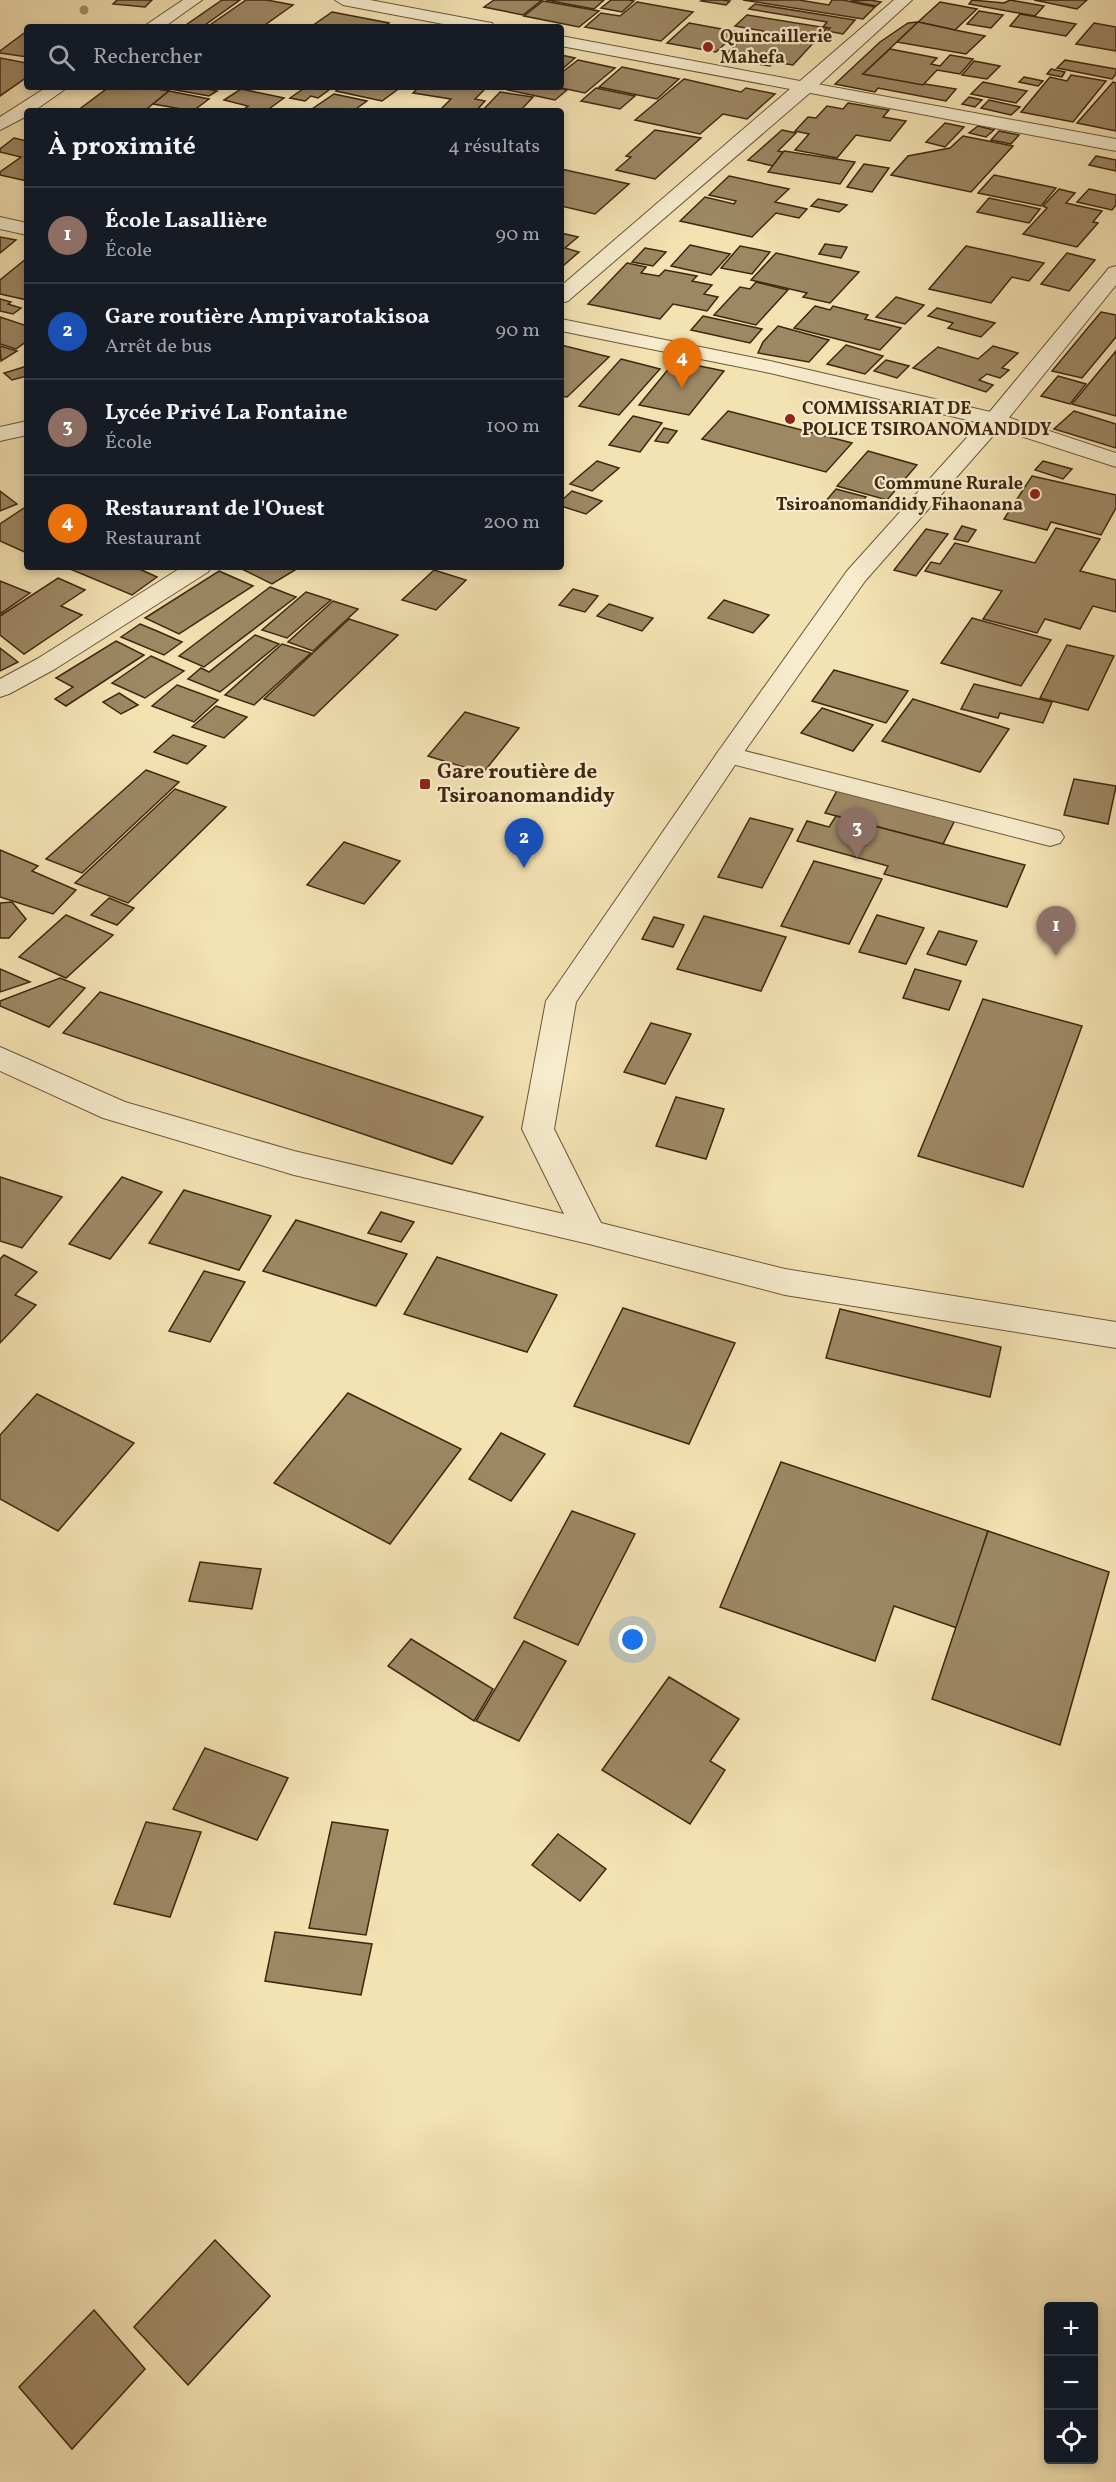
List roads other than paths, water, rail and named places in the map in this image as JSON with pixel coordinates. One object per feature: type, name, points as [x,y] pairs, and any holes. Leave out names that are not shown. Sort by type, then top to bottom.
[{"type":"street","points":[[157,24],[194,0]]},
{"type":"street","points":[[344,0],[470,24]]},
{"type":"street","points":[[564,294],[904,0]]},
{"type":"street","points":[[564,42],[1116,145]]},
{"type":"street","points":[[26,108],[54,90]]},
{"type":"street","points":[[0,125],[24,110]]},
{"type":"street","points":[[0,223],[24,228]]},
{"type":"street","points":[[589,1232],[538,1129],[561,1001],[729,755],[856,576],[995,420],[1116,272]]},
{"type":"street","points":[[564,326],[770,367],[995,420],[1116,460]]},
{"type":"street","points":[[0,434],[24,429]]},
{"type":"street","points":[[0,689],[46,664],[194,570]]},
{"type":"street","points":[[729,755],[1050,837]]},
{"type":"street","points":[[0,1058],[114,1110],[282,1160],[589,1232],[785,1282],[1116,1335]]},
{"type":"place","name":"Quincaillerie Mahefa","points":[[708,47]]},
{"type":"place","name":"Restaurant de l'Ouest","points":[[682,388]]},
{"type":"place","name":"COMMISSARIAT DE POLICE TSIROANOMANDIDY","points":[[790,419]]},
{"type":"place","name":"Commune Rurale Tsiroanomandidy Fihaonana","points":[[1035,494]]},
{"type":"place","name":"Gare routière de Tsiroanomandidy","points":[[425,784]]},
{"type":"place","name":"Lycée Privé La Fontaine","points":[[857,858]]},
{"type":"place","name":"Gare routière Ampivarotakisoa","points":[[524,868]]},
{"type":"place","name":"École Lasallière","points":[[1056,956]]}]
